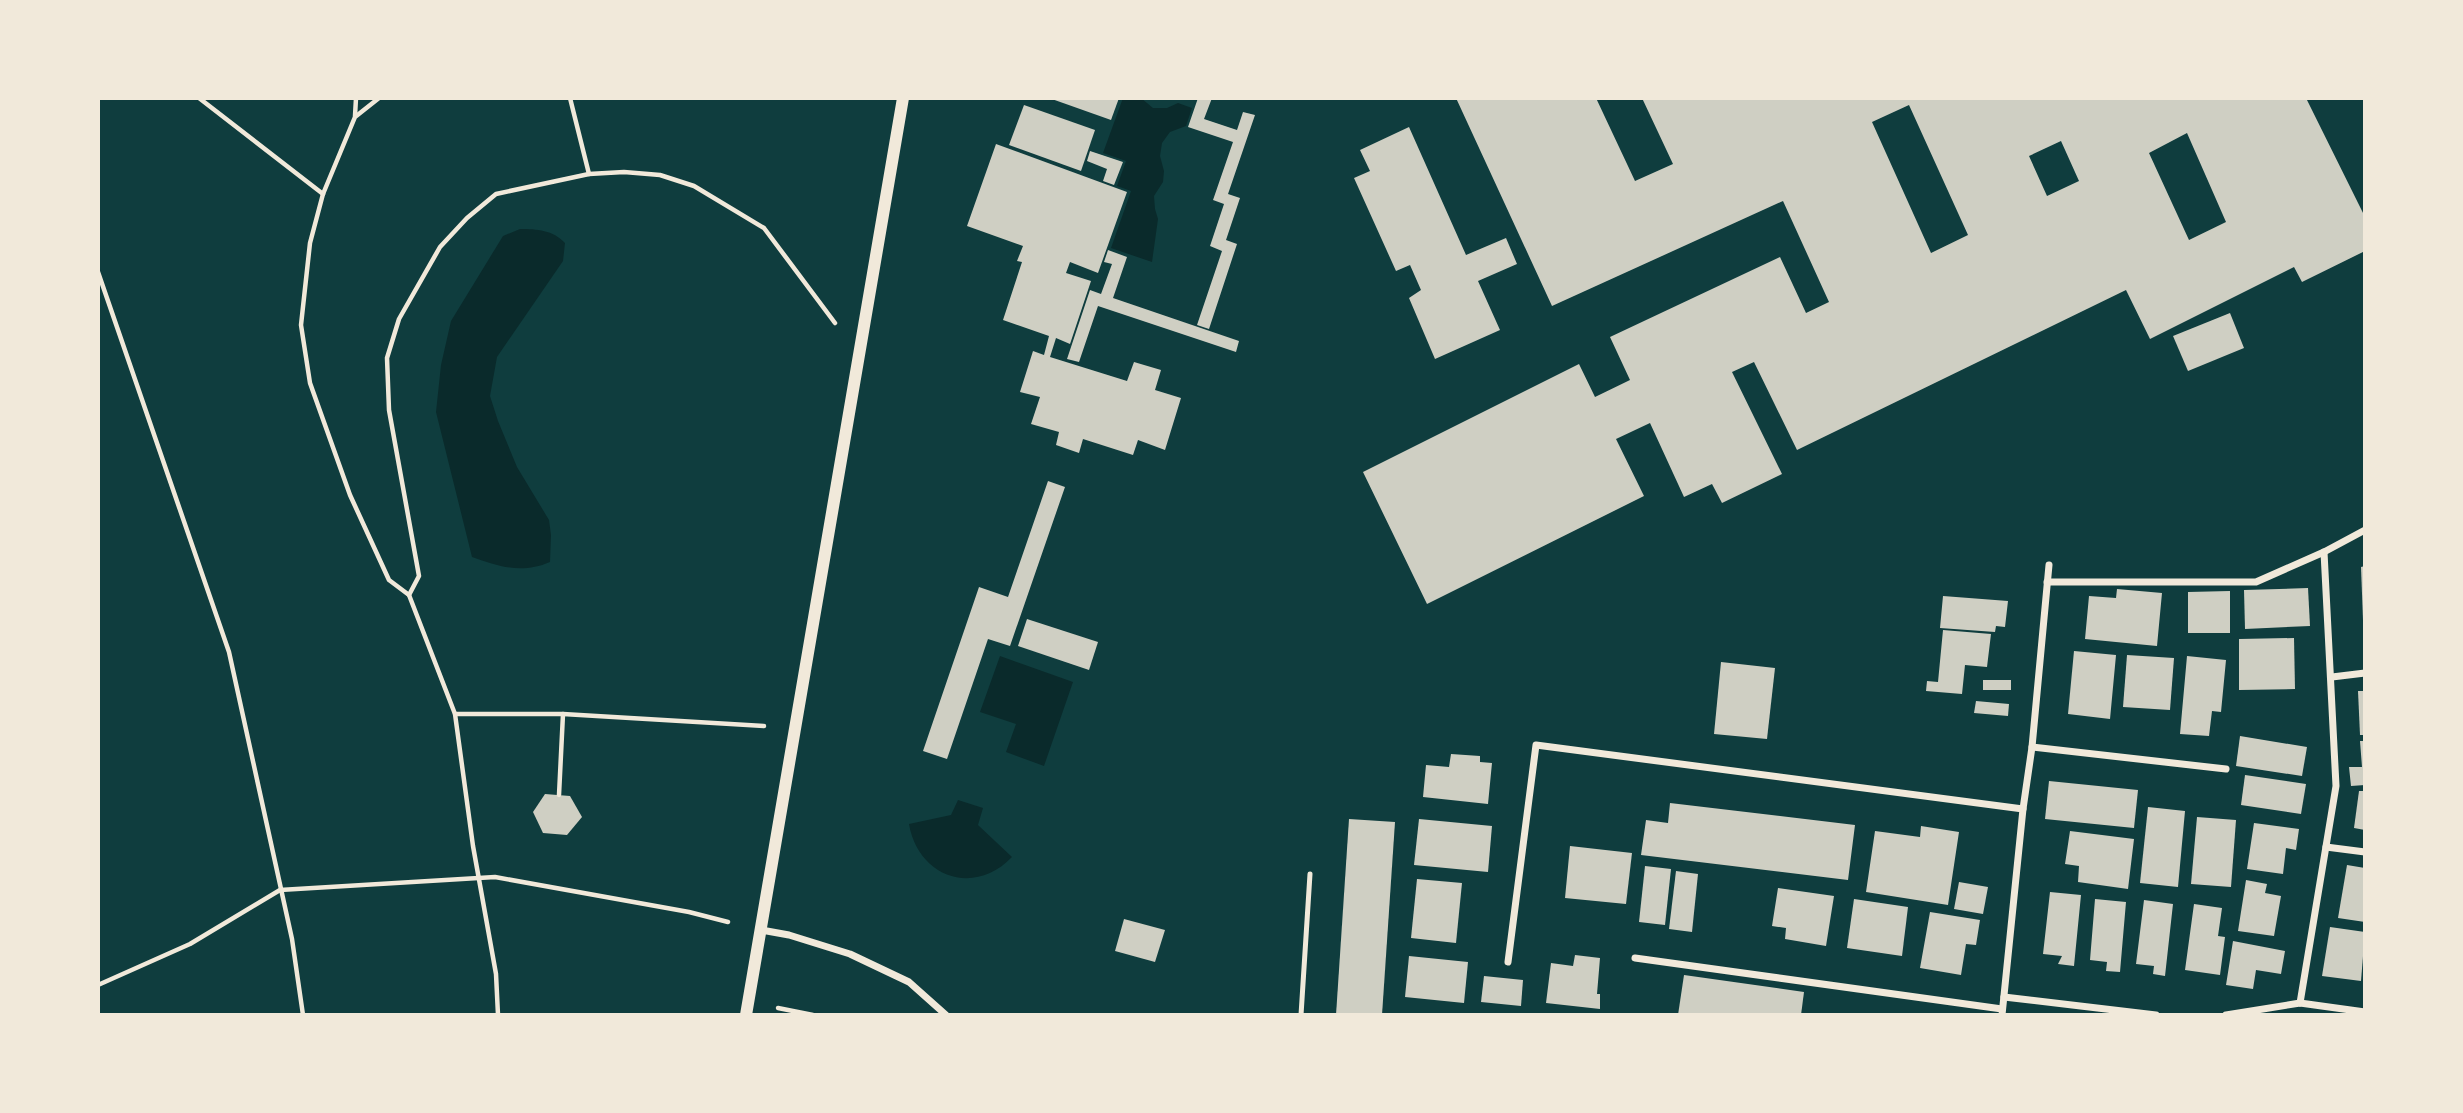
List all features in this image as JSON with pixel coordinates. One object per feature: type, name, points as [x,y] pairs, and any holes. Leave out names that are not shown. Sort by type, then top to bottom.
[{"type":"street","points":[[746,1015],[903,98]]},
{"type":"street","points":[[2047,582],[2256,582],[2324,552],[2365,530]]},
{"type":"street","points":[[2300,1003],[2336,786],[2324,552]]},
{"type":"street","points":[[1635,958],[2002,1012],[2022,809],[2032,747],[2049,565]]},
{"type":"street","points":[[2332,677],[2365,673]]},
{"type":"street","points":[[1508,962],[1536,745],[2022,809]]},
{"type":"street","points":[[2032,747],[2226,769]]},
{"type":"street","points":[[2326,846],[2365,852]]},
{"type":"street","points":[[761,930],[789,934],[850,954],[909,982],[946,1015]]},
{"type":"street","points":[[2004,996],[2156,1015]]},
{"type":"street","points":[[2226,1015],[2300,1003],[2365,1012]]},
{"type":"lane","points":[[1301,1015],[1310,874]]},
{"type":"path","points":[[200,98],[323,194]]},
{"type":"path","points":[[356,98],[355,117],[323,194],[310,243],[301,325],[310,383],[350,495],[389,580],[409,596],[456,714],[473,846],[496,974],[498,1015]]},
{"type":"path","points":[[355,117],[379,98]]},
{"type":"path","points":[[570,98],[589,174]]},
{"type":"path","points":[[409,596],[419,576],[389,410],[387,358],[399,319],[440,247],[467,218],[496,194],[589,174],[624,172],[660,176],[694,186],[764,228],[836,324]]},
{"type":"path","points":[[98,272],[229,652],[292,939],[303,1015]]},
{"type":"path","points":[[456,714],[563,715],[764,726]]},
{"type":"path","points":[[559,794],[563,715]]},
{"type":"path","points":[[98,985],[190,944],[280,890],[495,877],[558,887],[728,922]]},
{"type":"path","points":[[778,1008],[813,1015]]},
{"type":"water","points":[[1123,98],[1141,98],[1153,108],[1167,108],[1178,103],[1192,108],[1186,126],[1170,132],[1162,143],[1160,156],[1164,171],[1163,182],[1154,196],[1158,219],[1152,262],[1111,248],[1131,191],[1117,186],[1126,161],[1103,153]]},
{"type":"water","points":[[520,229],[550,233],[565,243],[563,261],[497,357],[490,396],[517,467],[549,520],[550,562],[530,568],[502,566],[472,557],[436,412],[441,365],[451,321],[503,236]]},
{"type":"water","points":[[1000,656],[1073,682],[1044,766],[1006,752],[1016,724],[980,712]]},
{"type":"water","points":[[958,800],[983,808],[978,825],[1012,857],[997,869],[981,876],[965,878],[936,868],[914,842],[909,824],[951,815]]},
{"type":"building","points":[[1049,98],[1119,98],[1111,120]]},
{"type":"building","points":[[1198,98],[1212,98],[1204,119],[1237,130],[1243,112],[1255,115],[1228,194],[1240,198],[1226,240],[1237,244],[1209,329],[1197,325],[1222,251],[1210,246],[1224,204],[1213,200],[1233,142],[1188,127]]},
{"type":"building","points":[[1456,98],[1596,98],[1635,181],[1673,164],[1642,98],[2306,98],[2365,217],[2365,251],[2302,282],[2294,267],[2150,339],[2126,290],[1797,450],[1754,362],[1732,372],[1782,474],[1722,503],[1712,484],[1684,497],[1650,423],[1616,439],[1644,496],[1427,604],[1363,472],[1579,364],[1595,397],[1630,380],[1610,337],[1780,257],[1806,313],[1829,302],[1783,201],[1552,306]],"holes":[[[1909,105],[1968,235],[1931,253],[1872,122]],[[2187,133],[2226,222],[2189,240],[2149,153]],[[2061,141],[2079,181],[2047,196],[2029,156]]]},
{"type":"building","points":[[1024,105],[1095,130],[1081,171],[1009,145]]},
{"type":"building","points":[[1409,127],[1466,255],[1506,238],[1517,264],[1478,281],[1500,330],[1435,359],[1409,298],[1421,290],[1410,265],[1396,271],[1354,178],[1370,171],[1360,150]]},
{"type":"building","points":[[996,144],[1127,192],[1098,273],[1070,262],[1066,273],[1091,281],[1070,344],[1056,338],[1050,357],[1127,381],[1134,362],[1161,370],[1155,390],[1181,398],[1165,450],[1138,440],[1133,455],[1083,439],[1079,453],[1056,445],[1059,432],[1031,424],[1040,397],[1020,392],[1033,351],[1044,355],[1049,336],[1003,320],[1022,262],[1017,261],[1023,246],[967,226]]},
{"type":"building","points":[[1090,151],[1123,162],[1114,185],[1103,181],[1107,169],[1087,161]]},
{"type":"building","points":[[1108,250],[1127,257],[1113,298],[1239,341],[1236,352],[1098,306],[1079,362],[1067,359],[1090,290],[1101,294],[1112,264],[1104,262]]},
{"type":"building","points":[[2230,313],[2244,348],[2188,371],[2173,336]]},
{"type":"building","points":[[1048,481],[1065,487],[1010,646],[988,639],[947,759],[923,751],[979,587],[1008,597]]},
{"type":"building","points":[[2365,566],[2365,620],[2363,620],[2361,567]]},
{"type":"building","points":[[2308,588],[2310,626],[2245,629],[2244,590]]},
{"type":"building","points":[[2117,589],[2162,593],[2157,646],[2085,639],[2089,596],[2116,598]]},
{"type":"building","points":[[2230,591],[2230,633],[2188,633],[2188,592]]},
{"type":"building","points":[[1943,596],[2008,601],[2005,627],[1996,626],[1995,632],[1940,628]]},
{"type":"building","points":[[1027,619],[1098,642],[1089,670],[1018,646]]},
{"type":"building","points":[[1943,630],[1991,634],[1987,667],[1965,665],[1962,694],[1926,691],[1927,681],[1938,682]]},
{"type":"building","points":[[2294,638],[2295,689],[2239,690],[2239,639]]},
{"type":"building","points":[[2074,651],[2116,655],[2110,719],[2068,714]]},
{"type":"building","points":[[2127,655],[2174,658],[2170,710],[2123,707]]},
{"type":"building","points":[[2187,656],[2226,660],[2221,712],[2212,711],[2209,736],[2180,734]]},
{"type":"building","points":[[1721,662],[1775,668],[1767,739],[1714,734]]},
{"type":"building","points":[[1983,680],[2011,680],[2011,690],[1983,690]]},
{"type":"building","points":[[2358,691],[2365,691],[2365,735],[2360,735]]},
{"type":"building","points":[[1976,701],[2009,704],[2008,716],[1974,713]]},
{"type":"building","points":[[2240,736],[2307,747],[2302,776],[2236,766]]},
{"type":"building","points":[[2360,741],[2365,741],[2365,785],[2351,786],[2349,767],[2362,767]]},
{"type":"building","points":[[1451,754],[1480,756],[1480,762],[1492,763],[1488,804],[1423,797],[1426,765],[1449,767]]},
{"type":"building","points":[[2245,775],[2306,784],[2301,814],[2241,805]]},
{"type":"building","points":[[2049,781],[2138,790],[2134,828],[2045,819]]},
{"type":"building","points":[[2359,791],[2365,791],[2365,830],[2354,828]]},
{"type":"building","points":[[545,794],[570,796],[582,817],[567,835],[543,833],[533,812]]},
{"type":"building","points":[[1670,803],[1855,825],[1848,880],[1641,855],[1646,820],[1668,823]]},
{"type":"building","points":[[2148,807],[2185,811],[2178,887],[2140,883]]},
{"type":"building","points":[[2197,817],[2236,820],[2231,887],[2191,884]]},
{"type":"building","points":[[1349,819],[1395,822],[1382,1015],[1336,1015]]},
{"type":"building","points":[[1419,819],[1492,826],[1488,872],[1414,865]]},
{"type":"building","points":[[2254,823],[2299,829],[2296,850],[2286,848],[2283,874],[2247,869]]},
{"type":"building","points":[[1921,826],[1959,832],[1948,905],[1866,892],[1875,831],[1920,837]]},
{"type":"building","points":[[2070,831],[2134,839],[2128,889],[2078,882],[2079,866],[2065,864]]},
{"type":"building","points":[[1570,846],[1632,853],[1626,904],[1565,898]]},
{"type":"building","points":[[2347,865],[2365,868],[2365,922],[2338,918]]},
{"type":"building","points":[[1645,866],[1671,869],[1665,925],[1639,922]]},
{"type":"building","points":[[1676,871],[1698,874],[1692,932],[1669,929]]},
{"type":"building","points":[[1417,879],[1462,883],[1456,943],[1411,938]]},
{"type":"building","points":[[2246,880],[2267,884],[2265,893],[2281,896],[2274,936],[2238,931]]},
{"type":"building","points":[[1959,882],[1988,887],[1983,914],[1954,909]]},
{"type":"building","points":[[1778,888],[1834,896],[1826,946],[1785,939],[1786,928],[1772,926]]},
{"type":"building","points":[[2050,892],[2081,895],[2074,966],[2058,964],[2062,956],[2043,954]]},
{"type":"building","points":[[1854,899],[1908,907],[1902,956],[1847,948]]},
{"type":"building","points":[[2095,899],[2126,902],[2120,972],[2106,971],[2107,962],[2090,960]]},
{"type":"building","points":[[2144,900],[2173,904],[2165,976],[2153,974],[2154,966],[2136,964]]},
{"type":"building","points":[[2194,904],[2222,908],[2218,936],[2225,937],[2220,975],[2185,970]]},
{"type":"building","points":[[1930,912],[1980,920],[1976,945],[1966,944],[1961,975],[1920,968]]},
{"type":"building","points":[[1124,919],[1165,930],[1155,962],[1115,951]]},
{"type":"building","points":[[2330,927],[2365,932],[2361,981],[2322,976]]},
{"type":"building","points":[[2233,941],[2285,951],[2281,974],[2256,970],[2253,989],[2226,985]]},
{"type":"building","points":[[1575,955],[1600,958],[1597,994],[1600,994],[1600,1009],[1546,1003],[1551,963],[1573,966]]},
{"type":"building","points":[[1409,956],[1468,962],[1464,1003],[1405,997]]},
{"type":"building","points":[[1684,975],[1804,992],[1801,1015],[1678,1015]]},
{"type":"building","points":[[1484,976],[1523,980],[1521,1006],[1481,1002]]}]
